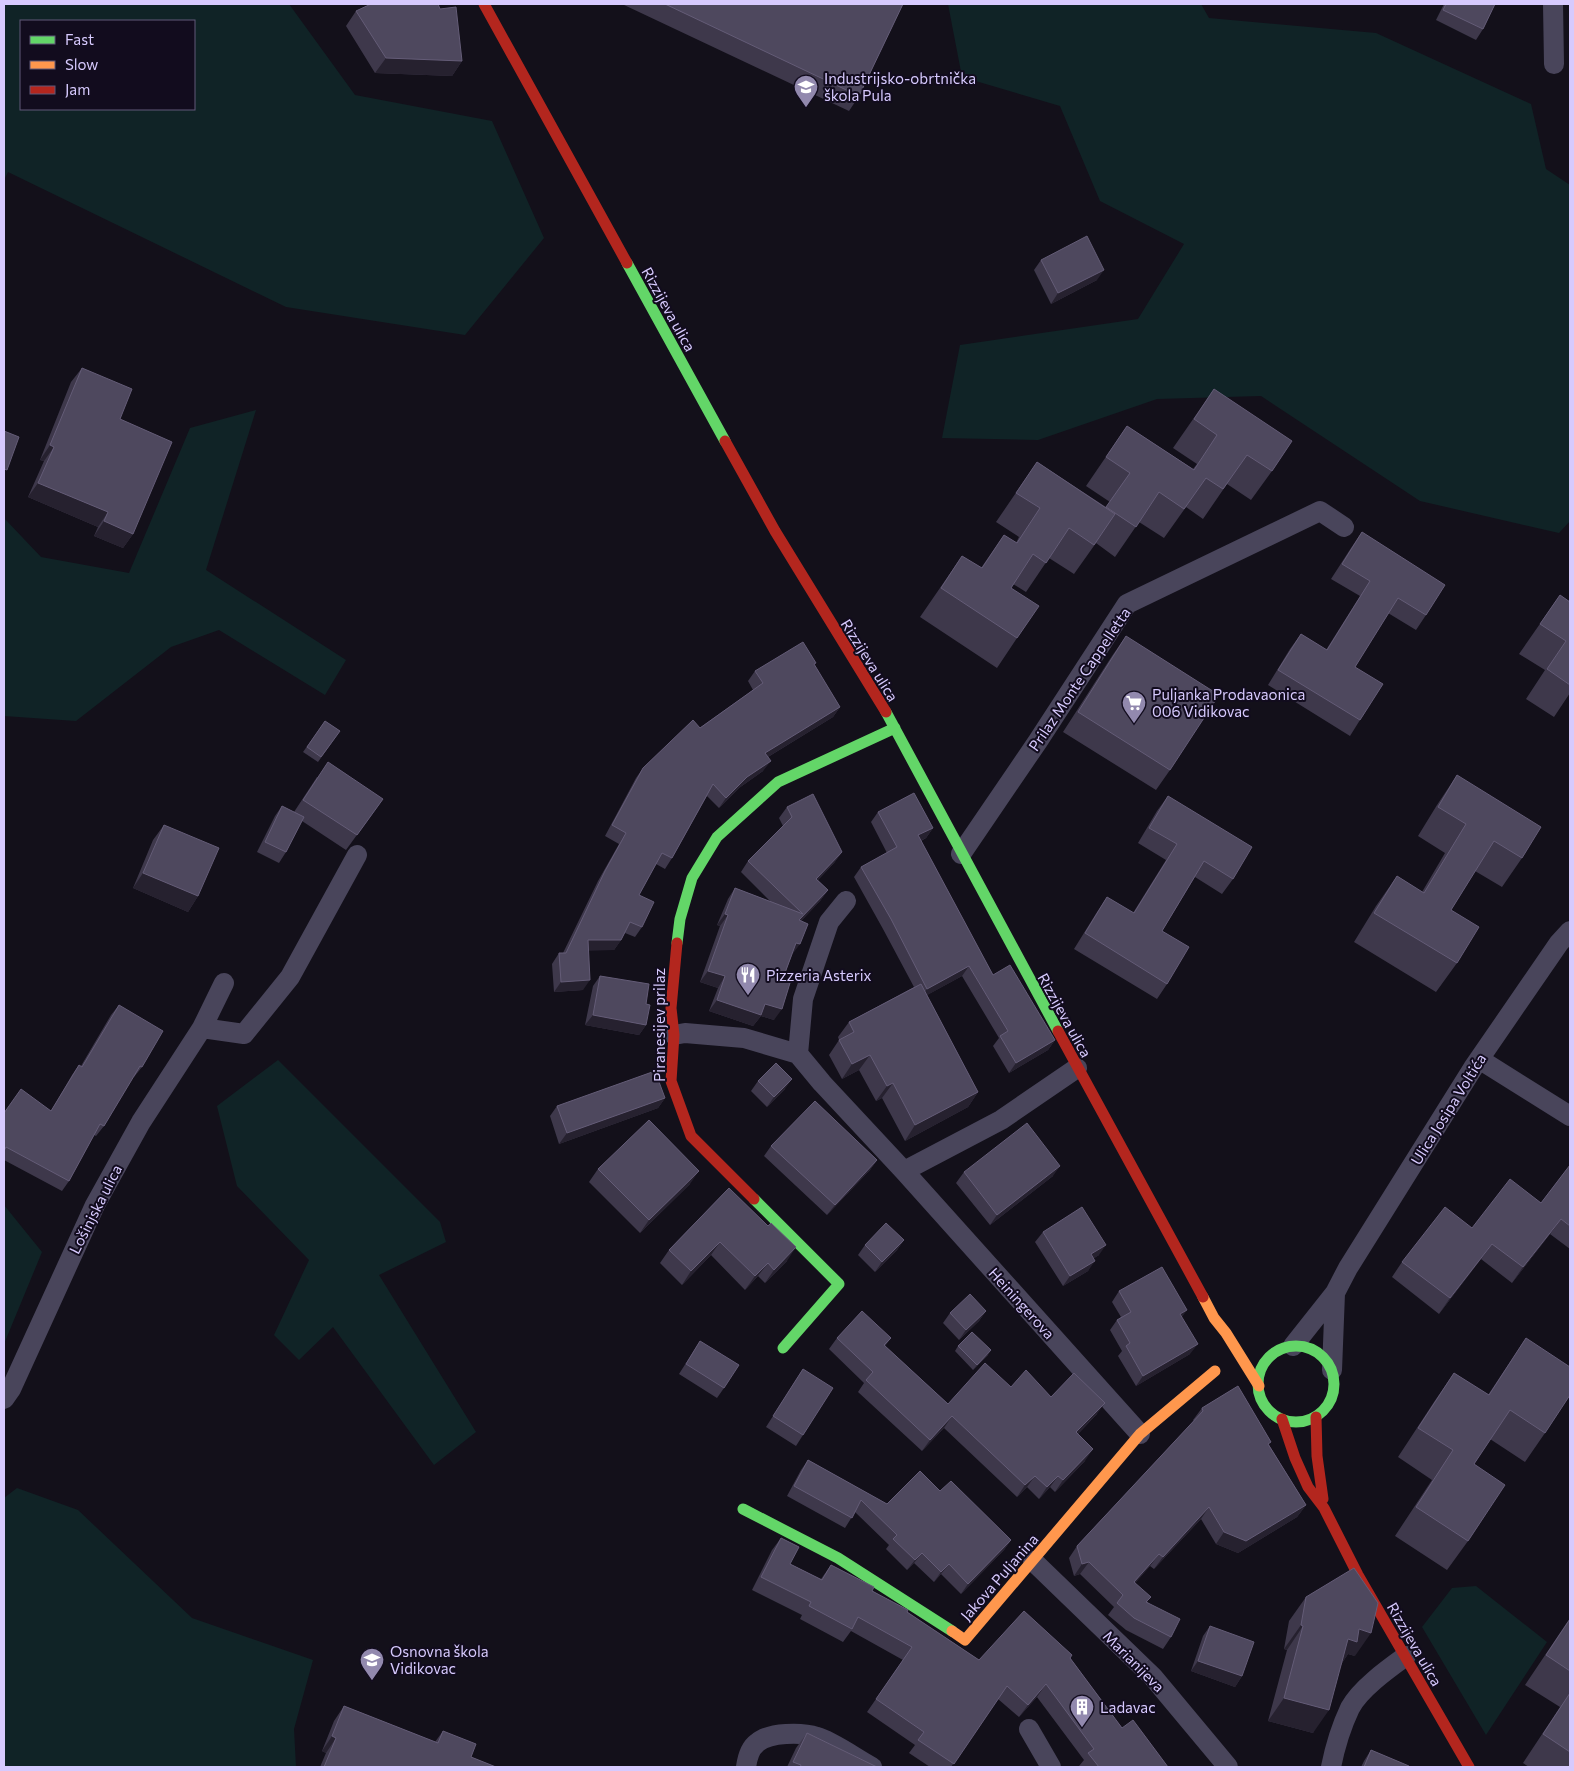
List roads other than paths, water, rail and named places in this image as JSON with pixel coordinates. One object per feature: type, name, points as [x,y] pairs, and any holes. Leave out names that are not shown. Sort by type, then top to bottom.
[{"type":"street","name":"Rizzijeva ulica","points":[[484,4],[775,531],[820,609],[895,728],[961,854],[1214,1318],[1226,1333],[1258,1386]]},
{"type":"street","points":[[1553,4],[1554,64]]},
{"type":"street","name":"Prilaz Monte Cappelletta","points":[[961,854],[1038,741],[1127,604],[1320,512],[1344,526]]},
{"type":"street","name":"Piranesijev prilaz","points":[[783,1348],[839,1284],[691,1136],[671,1081],[674,1035],[671,1008],[674,962],[680,919],[692,878],[716,836],[778,782],[895,728]]},
{"type":"street","points":[[202,1028],[244,1034],[290,977],[357,855]]},
{"type":"street","points":[[674,1035],[685,1033],[744,1038],[798,1054],[802,999],[829,922],[846,901]]},
{"type":"street","name":"Ulica Josipa Voltića","points":[[1286,1349],[1335,1293],[1348,1268],[1479,1059],[1559,943],[1570,931]]},
{"type":"street","name":"Lošinjska ulica","points":[[4,1399],[11,1389],[95,1205],[141,1122],[202,1028],[224,984]]},
{"type":"street","name":"Heiningerova","points":[[798,1054],[822,1083],[904,1171],[1140,1434]]},
{"type":"street","points":[[1479,1059],[1570,1116]]},
{"type":"street","points":[[904,1171],[1001,1120],[1077,1068]]},
{"type":"street","name":"Ulica Josipa Voltića","points":[[1332,1370],[1335,1293]]},
{"type":"street","points":[[1226,1333],[1243,1339]]},
{"type":"street","points":[[1261,1345],[1286,1349],[1305,1348],[1316,1352],[1325,1359],[1332,1370],[1334,1380],[1332,1396],[1324,1410],[1316,1417],[1305,1422],[1294,1423],[1273,1414],[1260,1397],[1258,1386],[1263,1366],[1270,1357],[1286,1349]]},
{"type":"street","name":"Jakova Puljanina","points":[[743,1509],[838,1558],[965,1640],[1140,1434],[1215,1372]]},
{"type":"street","name":"Rizzijeva ulica","points":[[1316,1417],[1317,1456],[1324,1508]]},
{"type":"street","name":"Rizzijeva ulica","points":[[1282,1419],[1304,1480],[1324,1508],[1358,1575],[1469,1767]]},
{"type":"street","name":"Marianijeva","points":[[1033,1561],[1153,1676],[1228,1767]]},
{"type":"street","points":[[1331,1767],[1335,1747],[1350,1707],[1373,1681],[1406,1656]]},
{"type":"street","points":[[1029,1729],[1051,1767]]},
{"type":"street","points":[[746,1767],[747,1759],[757,1742],[773,1736],[795,1732],[818,1737],[872,1767]]},
{"type":"place","name":"Industrijsko-obrtnička škola Pula","points":[[806,108]]},
{"type":"place","name":"Puljanka Prodavaonica 006 Vidikovac","points":[[1134,724]]},
{"type":"place","name":"Pizzeria Asterix","points":[[748,996]]},
{"type":"place","name":"Osnovna škola Vidikovac","points":[[372,1681]]},
{"type":"place","name":"Ladavac","points":[[1082,1728]]}]
